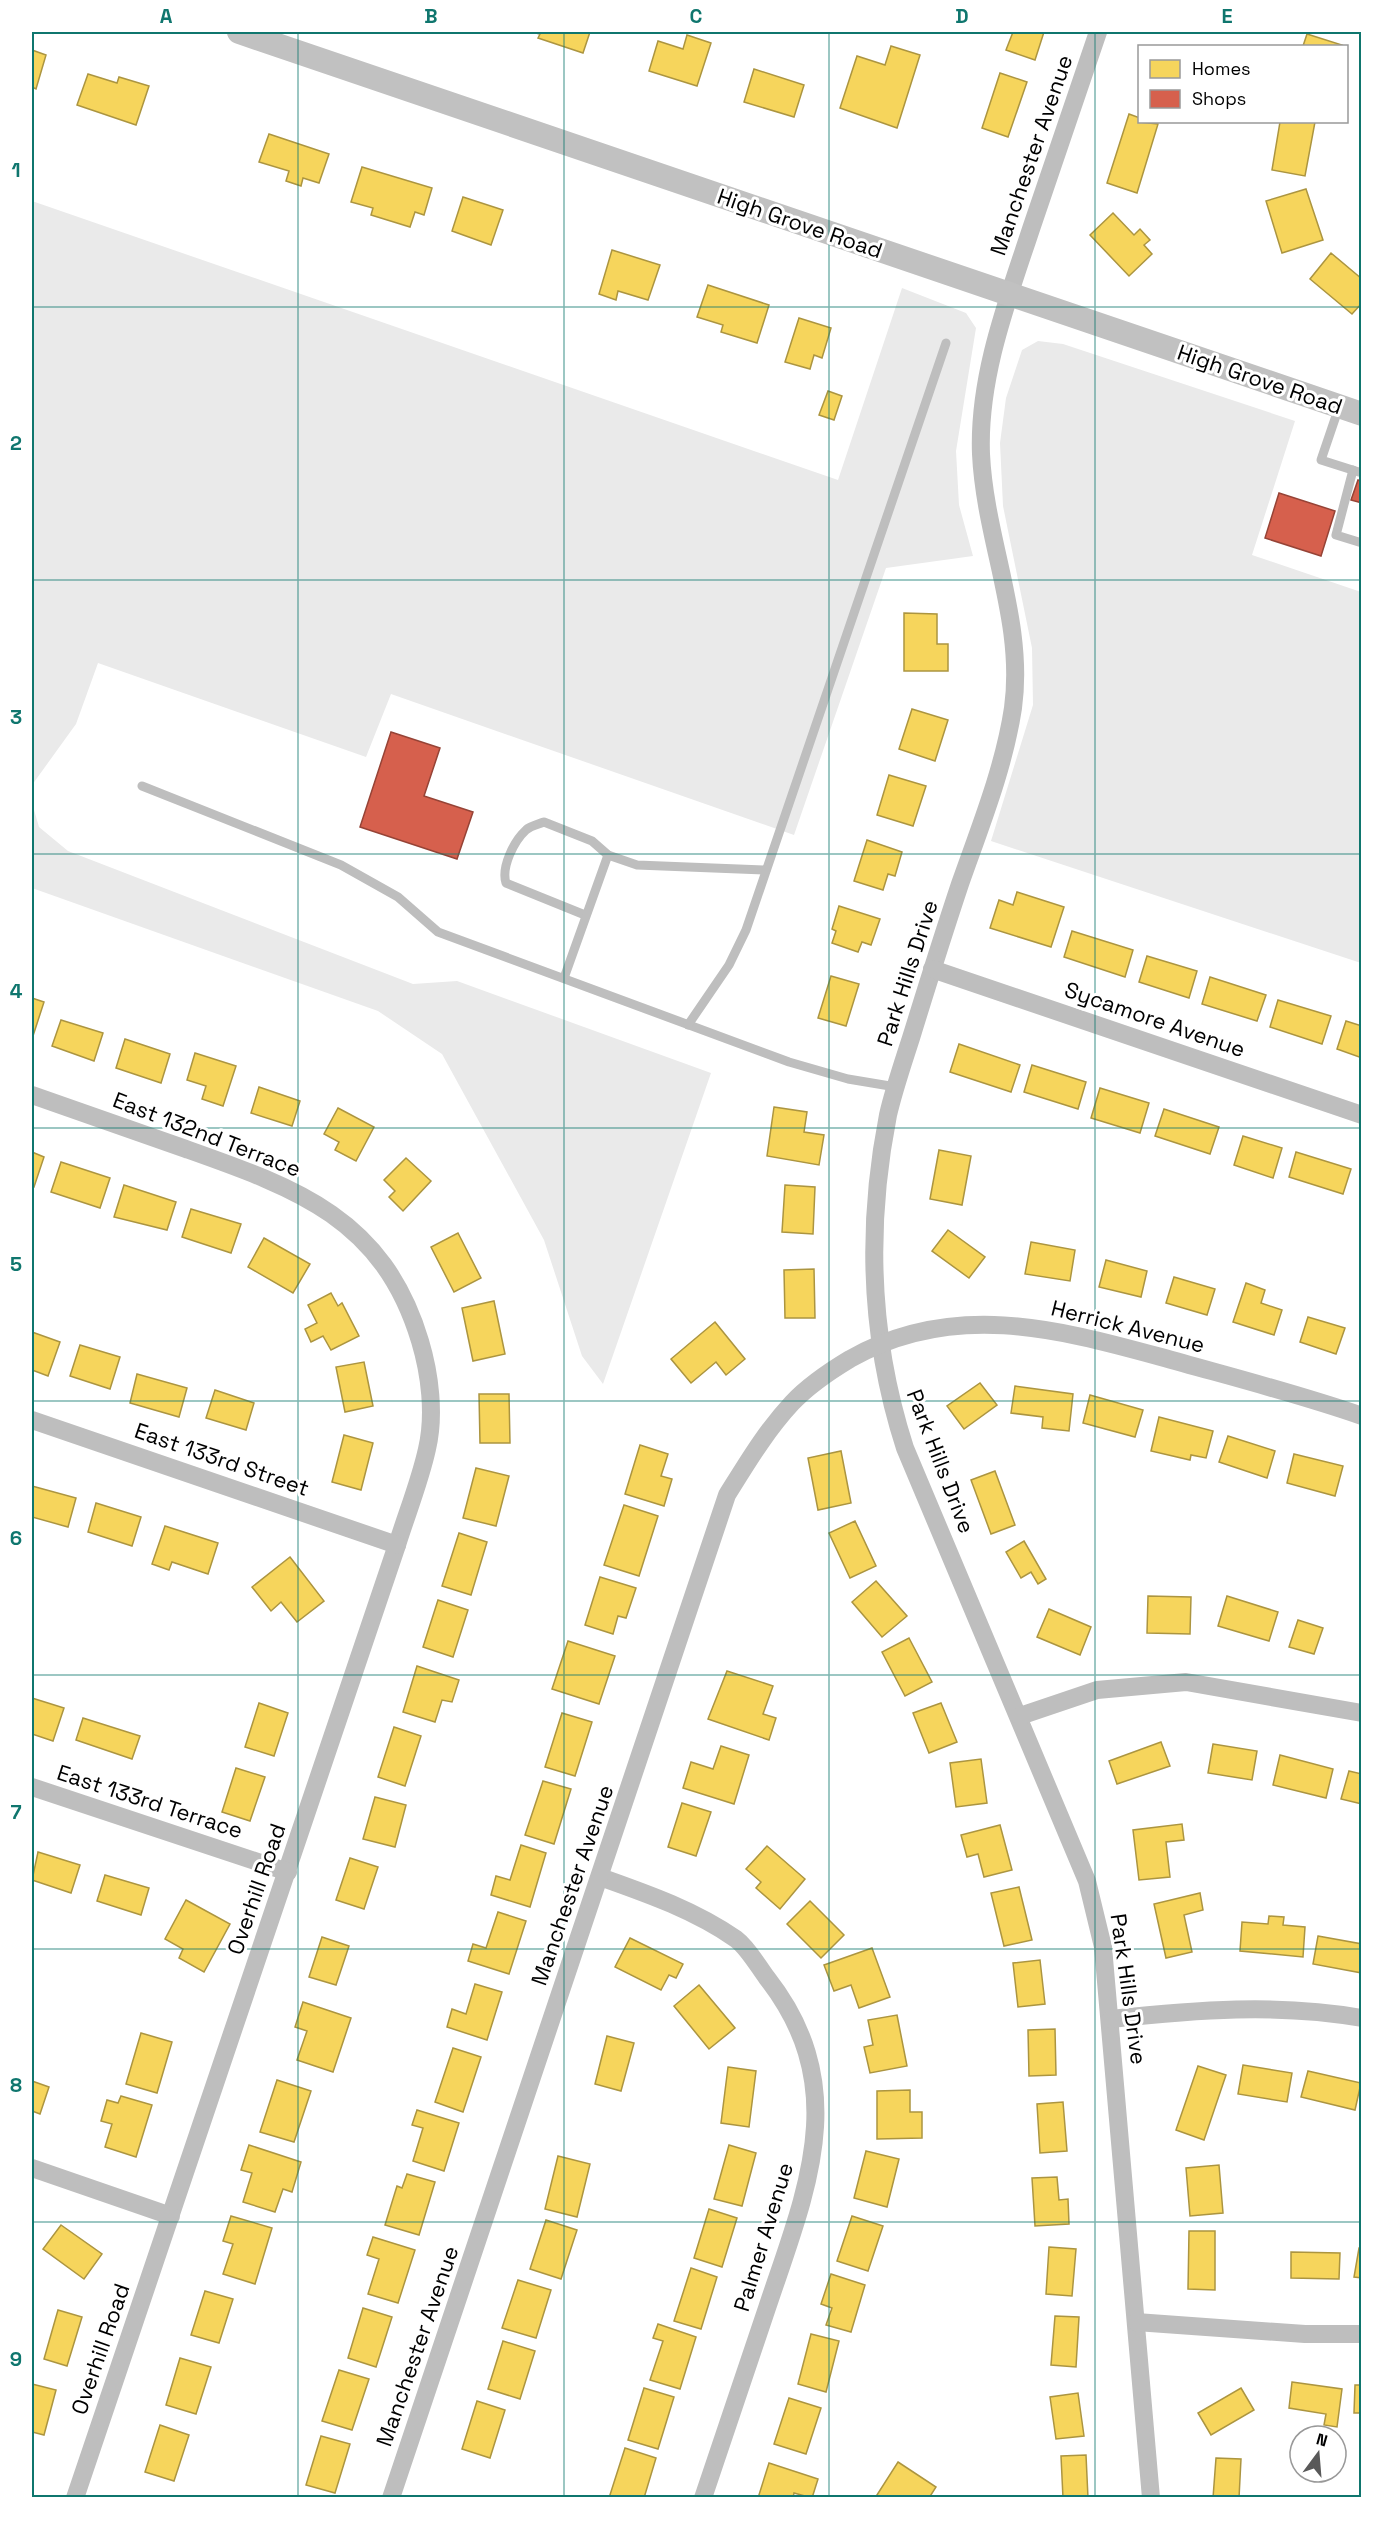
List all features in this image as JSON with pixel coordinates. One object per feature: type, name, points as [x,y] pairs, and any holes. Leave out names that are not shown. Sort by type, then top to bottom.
[{"type":"main road","name":"High Grove Road","points":[[239,32],[1351,410]]},
{"type":"street","name":"Manchester Avenue","points":[[1010,294],[1098,32]]},
{"type":"street","name":"Park Hills Drive","points":[[1010,294],[987,379],[981,453],[989,526],[1013,628],[1013,706],[1002,760],[932,969],[896,1087],[879,1164],[873,1252],[879,1343],[891,1404],[905,1448],[1020,1716],[1087,1881],[1103,1947],[1151,2498]]},
{"type":"street","name":"Sycamore Avenue","points":[[932,969],[1362,1114]]},
{"type":"street","name":"East 132nd Terrace","points":[[32,1095],[273,1180],[330,1211],[368,1245],[391,1276],[399,1292]]},
{"type":"street","name":"Overhill Road","points":[[75,2498],[288,1872],[428,1448],[430,1396],[426,1358],[414,1322],[399,1292]]},
{"type":"street","name":"Herrick Avenue","points":[[879,1343],[929,1329],[970,1324],[1012,1325],[1069,1333],[1315,1400],[1362,1416]]},
{"type":"street","name":"Manchester Avenue","points":[[391,2498],[727,1495],[761,1440],[794,1401],[833,1369],[879,1343]]},
{"type":"street","name":"East 133rd Street","points":[[32,1420],[397,1545]]},
{"type":"street","points":[[1020,1716],[1097,1690],[1186,1682],[1362,1713]]},
{"type":"street","name":"East 133rd Terrace","points":[[32,1787],[288,1872]]},
{"type":"street","name":"Palmer Avenue","points":[[600,1877],[677,1904],[738,1940],[785,2001],[804,2042],[814,2078],[816,2129],[807,2189],[703,2498]]},
{"type":"street","points":[[1111,2019],[1197,2010],[1272,2009],[1362,2018]]},
{"type":"street","points":[[32,2168],[171,2216]]},
{"type":"street","points":[[1136,2322],[1305,2334],[1362,2334]]},
{"type":"lane","points":[[688,1024],[729,965],[746,930],[946,343]]},
{"type":"lane","points":[[1351,410],[1321,460],[1357,472],[1336,535],[1362,543]]},
{"type":"lane","points":[[142,786],[341,865],[398,897],[438,932],[789,1062],[848,1079],[896,1087]]},
{"type":"lane","points":[[585,915],[506,883],[503,875],[513,848],[527,828],[544,822],[592,841],[608,855],[637,865],[766,870]]},
{"type":"lane","points":[[564,978],[608,855]]},
{"type":"shaded area","points":[[32,201],[838,480],[902,288],[966,313],[976,328],[956,451],[959,505],[973,556],[886,568],[794,835],[391,694],[366,757],[98,663],[76,724],[32,785]]},
{"type":"shaded area","points":[[1038,341],[1063,344],[1295,421],[1252,555],[1361,592],[1361,963],[991,841],[1033,705],[1032,648],[1003,506],[1000,443],[1006,398],[1022,350]]},
{"type":"shaded area","points":[[32,803],[39,827],[68,851],[413,984],[457,981],[711,1073],[603,1384],[582,1356],[544,1240],[442,1054],[378,1011],[32,888]]},
{"type":"building: Homes","points":[[531,32],[590,32],[583,53],[538,38],[540,34]]},
{"type":"building: Homes","points":[[1013,32],[1044,32],[1035,60],[1006,50]]},
{"type":"building: Homes","points":[[1307,34],[1342,45],[1303,45]]},
{"type":"building: Homes","points":[[687,35],[711,43],[697,86],[649,71],[658,41],[683,49]]},
{"type":"building: Homes","points":[[891,46],[920,55],[897,128],[840,108],[857,56],[885,65]]},
{"type":"building: Homes","points":[[32,50],[46,55],[36,89],[32,87]]},
{"type":"building: Homes","points":[[754,69],[804,85],[794,117],[744,102]]},
{"type":"building: Homes","points":[[1000,73],[1027,82],[1008,137],[982,128]]},
{"type":"building: Homes","points":[[88,74],[117,83],[119,77],[149,86],[136,125],[77,105]]},
{"type":"building: Homes","points":[[1129,114],[1138,117],[1138,123],[1158,124],[1137,193],[1107,183]]},
{"type":"building: Homes","points":[[1280,123],[1315,123],[1305,176],[1272,170]]},
{"type":"building: Homes","points":[[269,134],[329,154],[319,183],[303,178],[301,186],[286,181],[289,171],[259,162]]},
{"type":"building: Homes","points":[[362,167],[432,188],[424,215],[415,212],[410,227],[371,215],[373,208],[351,202]]},
{"type":"building: Homes","points":[[1306,189],[1323,240],[1282,253],[1266,201]]},
{"type":"building: Homes","points":[[463,197],[503,210],[491,245],[452,231]]},
{"type":"building: Homes","points":[[1113,213],[1134,235],[1140,229],[1150,240],[1144,245],[1152,254],[1129,276],[1090,235]]},
{"type":"building: Homes","points":[[612,250],[660,265],[648,300],[618,291],[616,300],[599,294]]},
{"type":"building: Homes","points":[[1331,253],[1362,279],[1362,303],[1352,314],[1310,279]]},
{"type":"building: Homes","points":[[708,285],[769,305],[757,343],[721,332],[723,325],[697,317]]},
{"type":"building: Homes","points":[[799,318],[831,328],[822,358],[814,355],[810,369],[785,362]]},
{"type":"building: Homes","points":[[828,391],[842,396],[834,420],[819,415]]},
{"type":"building: Homes","points":[[904,613],[937,614],[937,644],[948,644],[948,671],[904,671]]},
{"type":"building: Homes","points":[[912,709],[948,720],[935,761],[899,749]]},
{"type":"building: Homes","points":[[889,775],[926,786],[913,826],[877,815]]},
{"type":"building: Homes","points":[[867,840],[902,852],[895,876],[888,874],[883,890],[854,881]]},
{"type":"building: Homes","points":[[1017,892],[1064,907],[1051,947],[990,928],[999,900],[1013,905]]},
{"type":"building: Homes","points":[[839,906],[880,919],[871,945],[862,942],[858,952],[832,943],[836,931],[832,929]]},
{"type":"building: Homes","points":[[1072,931],[1133,950],[1125,977],[1064,957]]},
{"type":"building: Homes","points":[[1147,956],[1197,971],[1189,998],[1139,982]]},
{"type":"building: Homes","points":[[831,976],[859,984],[846,1026],[818,1018]]},
{"type":"building: Homes","points":[[1210,977],[1266,995],[1257,1021],[1202,1004]]},
{"type":"building: Homes","points":[[32,998],[44,1002],[32,1039]]},
{"type":"building: Homes","points":[[1278,1000],[1331,1016],[1322,1044],[1270,1027]]},
{"type":"building: Homes","points":[[61,1020],[103,1033],[94,1061],[52,1046]]},
{"type":"building: Homes","points":[[1346,1021],[1362,1026],[1362,1058],[1337,1049]]},
{"type":"building: Homes","points":[[125,1039],[170,1054],[161,1083],[116,1068]]},
{"type":"building: Homes","points":[[959,1044],[1020,1065],[1011,1092],[950,1072]]},
{"type":"building: Homes","points":[[195,1053],[236,1066],[223,1106],[202,1099],[206,1086],[187,1080]]},
{"type":"building: Homes","points":[[1032,1065],[1086,1082],[1078,1109],[1024,1092]]},
{"type":"building: Homes","points":[[259,1087],[300,1101],[292,1126],[251,1113]]},
{"type":"building: Homes","points":[[1100,1088],[1149,1103],[1140,1133],[1091,1118]]},
{"type":"building: Homes","points":[[774,1107],[807,1112],[804,1132],[824,1135],[819,1165],[767,1156]]},
{"type":"building: Homes","points":[[338,1108],[374,1127],[356,1161],[335,1150],[339,1142],[324,1134]]},
{"type":"building: Homes","points":[[1164,1109],[1219,1127],[1210,1154],[1155,1136]]},
{"type":"building: Homes","points":[[1243,1136],[1282,1148],[1273,1178],[1234,1165]]},
{"type":"building: Homes","points":[[939,1150],[971,1156],[962,1205],[930,1199]]},
{"type":"building: Homes","points":[[32,1152],[44,1157],[34,1187],[32,1186]]},
{"type":"building: Homes","points":[[1296,1152],[1351,1169],[1343,1194],[1289,1177]]},
{"type":"building: Homes","points":[[406,1158],[431,1181],[403,1211],[389,1197],[395,1191],[384,1180]]},
{"type":"building: Homes","points":[[61,1162],[110,1178],[100,1208],[51,1192]]},
{"type":"building: Homes","points":[[124,1185],[176,1202],[167,1230],[114,1217]]},
{"type":"building: Homes","points":[[785,1185],[815,1187],[813,1234],[782,1232]]},
{"type":"building: Homes","points":[[191,1209],[241,1224],[231,1253],[182,1237]]},
{"type":"building: Homes","points":[[948,1230],[985,1257],[969,1278],[932,1251]]},
{"type":"building: Homes","points":[[458,1233],[481,1278],[454,1292],[431,1247]]},
{"type":"building: Homes","points":[[264,1238],[310,1264],[293,1293],[248,1267]]},
{"type":"building: Homes","points":[[1031,1242],[1075,1250],[1070,1281],[1025,1274]]},
{"type":"building: Homes","points":[[1106,1260],[1147,1271],[1141,1297],[1099,1287]]},
{"type":"building: Homes","points":[[814,1269],[815,1318],[785,1318],[784,1270]]},
{"type":"building: Homes","points":[[1174,1277],[1215,1289],[1207,1315],[1166,1303]]},
{"type":"building: Homes","points":[[1246,1283],[1265,1290],[1261,1303],[1282,1310],[1274,1335],[1233,1322]]},
{"type":"building: Homes","points":[[331,1293],[338,1306],[342,1303],[359,1336],[331,1350],[323,1336],[311,1342],[305,1329],[317,1323],[308,1305]]},
{"type":"building: Homes","points":[[494,1301],[505,1354],[473,1361],[462,1308]]},
{"type":"building: Homes","points":[[1308,1317],[1345,1328],[1336,1354],[1300,1342]]},
{"type":"building: Homes","points":[[715,1322],[745,1359],[726,1375],[716,1362],[691,1383],[671,1359]]},
{"type":"building: Homes","points":[[32,1332],[60,1342],[48,1376],[32,1370]]},
{"type":"building: Homes","points":[[80,1345],[120,1357],[110,1389],[70,1376]]},
{"type":"building: Homes","points":[[364,1362],[373,1406],[345,1412],[336,1367]]},
{"type":"building: Homes","points":[[137,1374],[187,1388],[179,1417],[130,1403]]},
{"type":"building: Homes","points":[[980,1383],[997,1405],[964,1429],[947,1406]]},
{"type":"building: Homes","points":[[1015,1386],[1073,1394],[1069,1431],[1042,1428],[1043,1417],[1011,1413]]},
{"type":"building: Homes","points":[[215,1390],[254,1403],[246,1430],[206,1418]]},
{"type":"building: Homes","points":[[479,1394],[509,1394],[510,1443],[480,1443]]},
{"type":"building: Homes","points":[[1090,1395],[1143,1410],[1135,1437],[1083,1423]]},
{"type":"building: Homes","points":[[1159,1417],[1213,1431],[1206,1458],[1191,1455],[1190,1460],[1151,1451]]},
{"type":"building: Homes","points":[[344,1435],[373,1443],[361,1490],[332,1482]]},
{"type":"building: Homes","points":[[1228,1436],[1275,1451],[1267,1478],[1219,1462]]},
{"type":"building: Homes","points":[[640,1445],[668,1454],[661,1476],[672,1479],[664,1506],[625,1494]]},
{"type":"building: Homes","points":[[841,1451],[851,1503],[818,1510],[808,1458]]},
{"type":"building: Homes","points":[[1294,1454],[1343,1466],[1335,1496],[1287,1483]]},
{"type":"building: Homes","points":[[476,1468],[509,1476],[496,1526],[463,1518]]},
{"type":"building: Homes","points":[[995,1471],[1015,1525],[991,1534],[971,1480]]},
{"type":"building: Homes","points":[[32,1486],[76,1498],[68,1527],[32,1517]]},
{"type":"building: Homes","points":[[96,1503],[141,1517],[132,1546],[88,1532]]},
{"type":"building: Homes","points":[[624,1505],[658,1516],[639,1576],[604,1565]]},
{"type":"building: Homes","points":[[855,1521],[876,1566],[850,1578],[829,1533]]},
{"type":"building: Homes","points":[[165,1526],[218,1543],[208,1574],[172,1562],[169,1570],[152,1564]]},
{"type":"building: Homes","points":[[459,1533],[487,1542],[471,1595],[442,1586]]},
{"type":"building: Homes","points":[[1024,1541],[1046,1579],[1038,1584],[1031,1572],[1021,1578],[1006,1552]]},
{"type":"building: Homes","points":[[290,1557],[324,1601],[297,1622],[281,1602],[271,1611],[252,1587]]},
{"type":"building: Homes","points":[[600,1577],[636,1588],[626,1618],[618,1616],[613,1634],[585,1625]]},
{"type":"building: Homes","points":[[876,1581],[907,1616],[882,1637],[852,1602]]},
{"type":"building: Homes","points":[[1148,1596],[1191,1597],[1190,1634],[1147,1633]]},
{"type":"building: Homes","points":[[1227,1596],[1278,1612],[1269,1641],[1218,1626]]},
{"type":"building: Homes","points":[[438,1600],[468,1610],[453,1657],[423,1647]]},
{"type":"building: Homes","points":[[1049,1609],[1091,1627],[1080,1655],[1037,1637]]},
{"type":"building: Homes","points":[[1298,1620],[1323,1628],[1314,1654],[1289,1647]]},
{"type":"building: Homes","points":[[909,1638],[932,1682],[905,1696],[882,1652]]},
{"type":"building: Homes","points":[[568,1641],[615,1656],[599,1704],[552,1689]]},
{"type":"building: Homes","points":[[417,1666],[459,1680],[452,1702],[442,1700],[435,1722],[403,1712]]},
{"type":"building: Homes","points":[[727,1671],[773,1686],[763,1714],[776,1718],[769,1740],[708,1719]]},
{"type":"building: Homes","points":[[32,1698],[64,1708],[53,1741],[32,1734]]},
{"type":"building: Homes","points":[[259,1703],[288,1713],[274,1756],[245,1747]]},
{"type":"building: Homes","points":[[941,1703],[957,1742],[929,1753],[913,1713]]},
{"type":"building: Homes","points":[[562,1713],[592,1722],[575,1776],[545,1767]]},
{"type":"building: Homes","points":[[83,1718],[140,1736],[132,1759],[76,1740]]},
{"type":"building: Homes","points":[[394,1727],[421,1736],[405,1786],[378,1777]]},
{"type":"building: Homes","points":[[1161,1742],[1170,1766],[1117,1784],[1109,1761]]},
{"type":"building: Homes","points":[[1213,1744],[1257,1751],[1252,1780],[1208,1773]]},
{"type":"building: Homes","points":[[721,1746],[749,1755],[734,1804],[683,1788],[691,1762],[713,1769]]},
{"type":"building: Homes","points":[[1280,1755],[1333,1769],[1326,1798],[1273,1785]]},
{"type":"building: Homes","points":[[981,1759],[987,1803],[956,1807],[950,1763]]},
{"type":"building: Homes","points":[[236,1768],[265,1777],[250,1821],[222,1812]]},
{"type":"building: Homes","points":[[1349,1771],[1362,1774],[1362,1804],[1341,1799]]},
{"type":"building: Homes","points":[[543,1781],[571,1789],[554,1844],[525,1835]]},
{"type":"building: Homes","points":[[375,1797],[406,1805],[395,1847],[363,1839]]},
{"type":"building: Homes","points":[[682,1803],[711,1812],[696,1856],[668,1847]]},
{"type":"building: Homes","points":[[1182,1824],[1184,1840],[1166,1842],[1170,1877],[1139,1880],[1133,1830]]},
{"type":"building: Homes","points":[[1000,1825],[1012,1870],[984,1877],[978,1854],[967,1857],[961,1835]]},
{"type":"building: Homes","points":[[521,1845],[546,1853],[530,1907],[491,1895],[496,1876],[510,1880]]},
{"type":"building: Homes","points":[[767,1846],[805,1879],[780,1909],[756,1888],[761,1882],[746,1869]]},
{"type":"building: Homes","points":[[38,1852],[80,1865],[71,1893],[32,1880]]},
{"type":"building: Homes","points":[[350,1858],[378,1867],[364,1909],[336,1900]]},
{"type":"building: Homes","points":[[105,1875],[149,1888],[141,1915],[97,1901]]},
{"type":"building: Homes","points":[[1019,1887],[1032,1940],[1004,1946],[991,1893]]},
{"type":"building: Homes","points":[[1200,1893],[1203,1910],[1184,1915],[1192,1952],[1166,1958],[1154,1904]]},
{"type":"building: Homes","points":[[186,1900],[230,1924],[204,1972],[179,1958],[183,1949],[165,1939]]},
{"type":"building: Homes","points":[[810,1901],[844,1935],[821,1958],[787,1924]]},
{"type":"building: Homes","points":[[498,1912],[526,1921],[509,1974],[468,1961],[473,1944],[486,1948]]},
{"type":"building: Homes","points":[[1269,1916],[1284,1917],[1283,1925],[1305,1927],[1303,1957],[1240,1951],[1242,1922],[1268,1924]]},
{"type":"building: Homes","points":[[1318,1936],[1362,1944],[1362,1973],[1313,1964]]},
{"type":"building: Homes","points":[[322,1937],[349,1946],[336,1985],[309,1977]]},
{"type":"building: Homes","points":[[630,1938],[683,1964],[676,1978],[669,1975],[661,1990],[615,1967]]},
{"type":"building: Homes","points":[[872,1948],[890,1997],[859,2008],[851,1985],[834,1991],[824,1965]]},
{"type":"building: Homes","points":[[1040,1960],[1045,2004],[1018,2007],[1013,1963]]},
{"type":"building: Homes","points":[[475,1984],[502,1992],[487,2040],[447,2027],[452,2009],[466,2014]]},
{"type":"building: Homes","points":[[699,1985],[735,2028],[709,2049],[674,2006]]},
{"type":"building: Homes","points":[[303,2002],[351,2018],[333,2072],[297,2060],[307,2031],[295,2027]]},
{"type":"building: Homes","points":[[897,2015],[907,2066],[870,2073],[864,2047],[873,2045],[868,2020]]},
{"type":"building: Homes","points":[[1055,2029],[1056,2075],[1029,2076],[1028,2030]]},
{"type":"building: Homes","points":[[141,2033],[172,2042],[157,2093],[126,2084]]},
{"type":"building: Homes","points":[[607,2036],[634,2043],[621,2091],[595,2084]]},
{"type":"building: Homes","points":[[453,2048],[481,2057],[463,2112],[435,2102]]},
{"type":"building: Homes","points":[[1243,2065],[1292,2073],[1287,2102],[1238,2094]]},
{"type":"building: Homes","points":[[1198,2066],[1226,2075],[1204,2140],[1176,2130]]},
{"type":"building: Homes","points":[[728,2067],[756,2071],[749,2127],[721,2123]]},
{"type":"building: Homes","points":[[1308,2071],[1361,2083],[1355,2110],[1301,2097]]},
{"type":"building: Homes","points":[[277,2080],[311,2091],[294,2142],[260,2132]]},
{"type":"building: Homes","points":[[32,2081],[49,2087],[40,2114],[32,2111]]},
{"type":"building: Homes","points":[[910,2090],[910,2112],[922,2112],[922,2138],[877,2139],[877,2091]]},
{"type":"building: Homes","points":[[121,2096],[152,2105],[136,2157],[105,2147],[112,2124],[101,2121],[107,2100],[118,2103]]},
{"type":"building: Homes","points":[[1063,2102],[1067,2151],[1040,2153],[1037,2104]]},
{"type":"building: Homes","points":[[417,2110],[459,2123],[444,2171],[413,2161],[423,2128],[412,2125]]},
{"type":"building: Homes","points":[[249,2145],[301,2162],[292,2192],[283,2189],[275,2212],[243,2202],[252,2173],[241,2170]]},
{"type":"building: Homes","points":[[729,2145],[756,2153],[742,2206],[714,2199]]},
{"type":"building: Homes","points":[[866,2151],[899,2159],[887,2207],[854,2198]]},
{"type":"building: Homes","points":[[558,2156],[590,2164],[577,2217],[545,2209]]},
{"type":"building: Homes","points":[[1219,2165],[1223,2213],[1190,2216],[1186,2168]]},
{"type":"building: Homes","points":[[407,2174],[435,2182],[419,2235],[385,2225],[397,2186],[402,2188]]},
{"type":"building: Homes","points":[[1057,2177],[1059,2200],[1068,2199],[1069,2224],[1035,2226],[1032,2178]]},
{"type":"building: Homes","points":[[709,2209],[737,2218],[722,2267],[694,2258]]},
{"type":"building: Homes","points":[[231,2216],[272,2228],[255,2284],[223,2274],[233,2244],[223,2241]]},
{"type":"building: Homes","points":[[852,2216],[883,2226],[868,2271],[837,2261]]},
{"type":"building: Homes","points":[[546,2220],[577,2230],[561,2279],[530,2269]]},
{"type":"building: Homes","points":[[61,2225],[102,2254],[84,2279],[43,2249]]},
{"type":"building: Homes","points":[[1189,2231],[1215,2231],[1215,2290],[1188,2289]]},
{"type":"building: Homes","points":[[373,2237],[415,2250],[398,2303],[368,2294],[379,2259],[367,2255]]},
{"type":"building: Homes","points":[[1049,2247],[1076,2249],[1072,2296],[1046,2294]]},
{"type":"building: Homes","points":[[1359,2248],[1362,2248],[1362,2278],[1354,2277]]},
{"type":"building: Homes","points":[[1291,2252],[1340,2253],[1339,2279],[1291,2278]]},
{"type":"building: Homes","points":[[691,2268],[717,2277],[701,2329],[674,2321]]},
{"type":"building: Homes","points":[[831,2274],[865,2285],[851,2332],[826,2325],[832,2308],[821,2304]]},
{"type":"building: Homes","points":[[518,2280],[551,2290],[536,2338],[502,2328]]},
{"type":"building: Homes","points":[[205,2291],[233,2299],[219,2343],[191,2335]]},
{"type":"building: Homes","points":[[363,2308],[392,2317],[376,2367],[348,2358]]},
{"type":"building: Homes","points":[[58,2310],[82,2317],[67,2366],[44,2359]]},
{"type":"building: Homes","points":[[1055,2316],[1079,2317],[1076,2367],[1051,2365]]},
{"type":"building: Homes","points":[[658,2324],[696,2337],[680,2389],[650,2380],[663,2341],[653,2338]]},
{"type":"building: Homes","points":[[811,2334],[839,2341],[826,2392],[798,2384]]},
{"type":"building: Homes","points":[[503,2341],[535,2351],[520,2399],[488,2389]]},
{"type":"building: Homes","points":[[180,2358],[211,2367],[196,2414],[166,2405]]},
{"type":"building: Homes","points":[[339,2370],[369,2379],[352,2430],[322,2421]]},
{"type":"building: Homes","points":[[1292,2382],[1342,2389],[1337,2424],[1324,2424],[1326,2414],[1289,2408]]},
{"type":"building: Homes","points":[[32,2384],[56,2390],[44,2435],[32,2432]]},
{"type":"building: Homes","points":[[1355,2385],[1362,2385],[1362,2413],[1354,2413]]},
{"type":"building: Homes","points":[[644,2388],[674,2397],[658,2449],[628,2440]]},
{"type":"building: Homes","points":[[1241,2388],[1254,2410],[1211,2435],[1198,2413]]},
{"type":"building: Homes","points":[[1078,2393],[1084,2436],[1056,2439],[1050,2397]]},
{"type":"building: Homes","points":[[789,2398],[821,2408],[806,2454],[774,2444]]},
{"type":"building: Homes","points":[[477,2401],[505,2410],[490,2458],[462,2449]]},
{"type":"building: Homes","points":[[160,2425],[189,2435],[174,2481],[145,2472]]},
{"type":"building: Homes","points":[[321,2436],[350,2444],[335,2493],[306,2485]]},
{"type":"building: Homes","points":[[625,2448],[656,2458],[644,2498],[609,2498]]},
{"type":"building: Homes","points":[[1086,2455],[1088,2498],[1063,2498],[1061,2456]]},
{"type":"building: Homes","points":[[1216,2458],[1241,2459],[1239,2498],[1213,2498]]},
{"type":"building: Homes","points":[[898,2462],[936,2487],[929,2498],[875,2498]]},
{"type":"building: Homes","points":[[769,2463],[818,2479],[812,2498],[794,2493],[793,2498],[758,2498]]},
{"type":"building: Shops","points":[[1358,480],[1362,481],[1362,503],[1351,500]]},
{"type":"building: Shops","points":[[1279,493],[1335,511],[1321,556],[1265,538]]},
{"type":"building: Shops","points":[[391,732],[440,748],[424,796],[473,812],[457,859],[360,827]]}]
